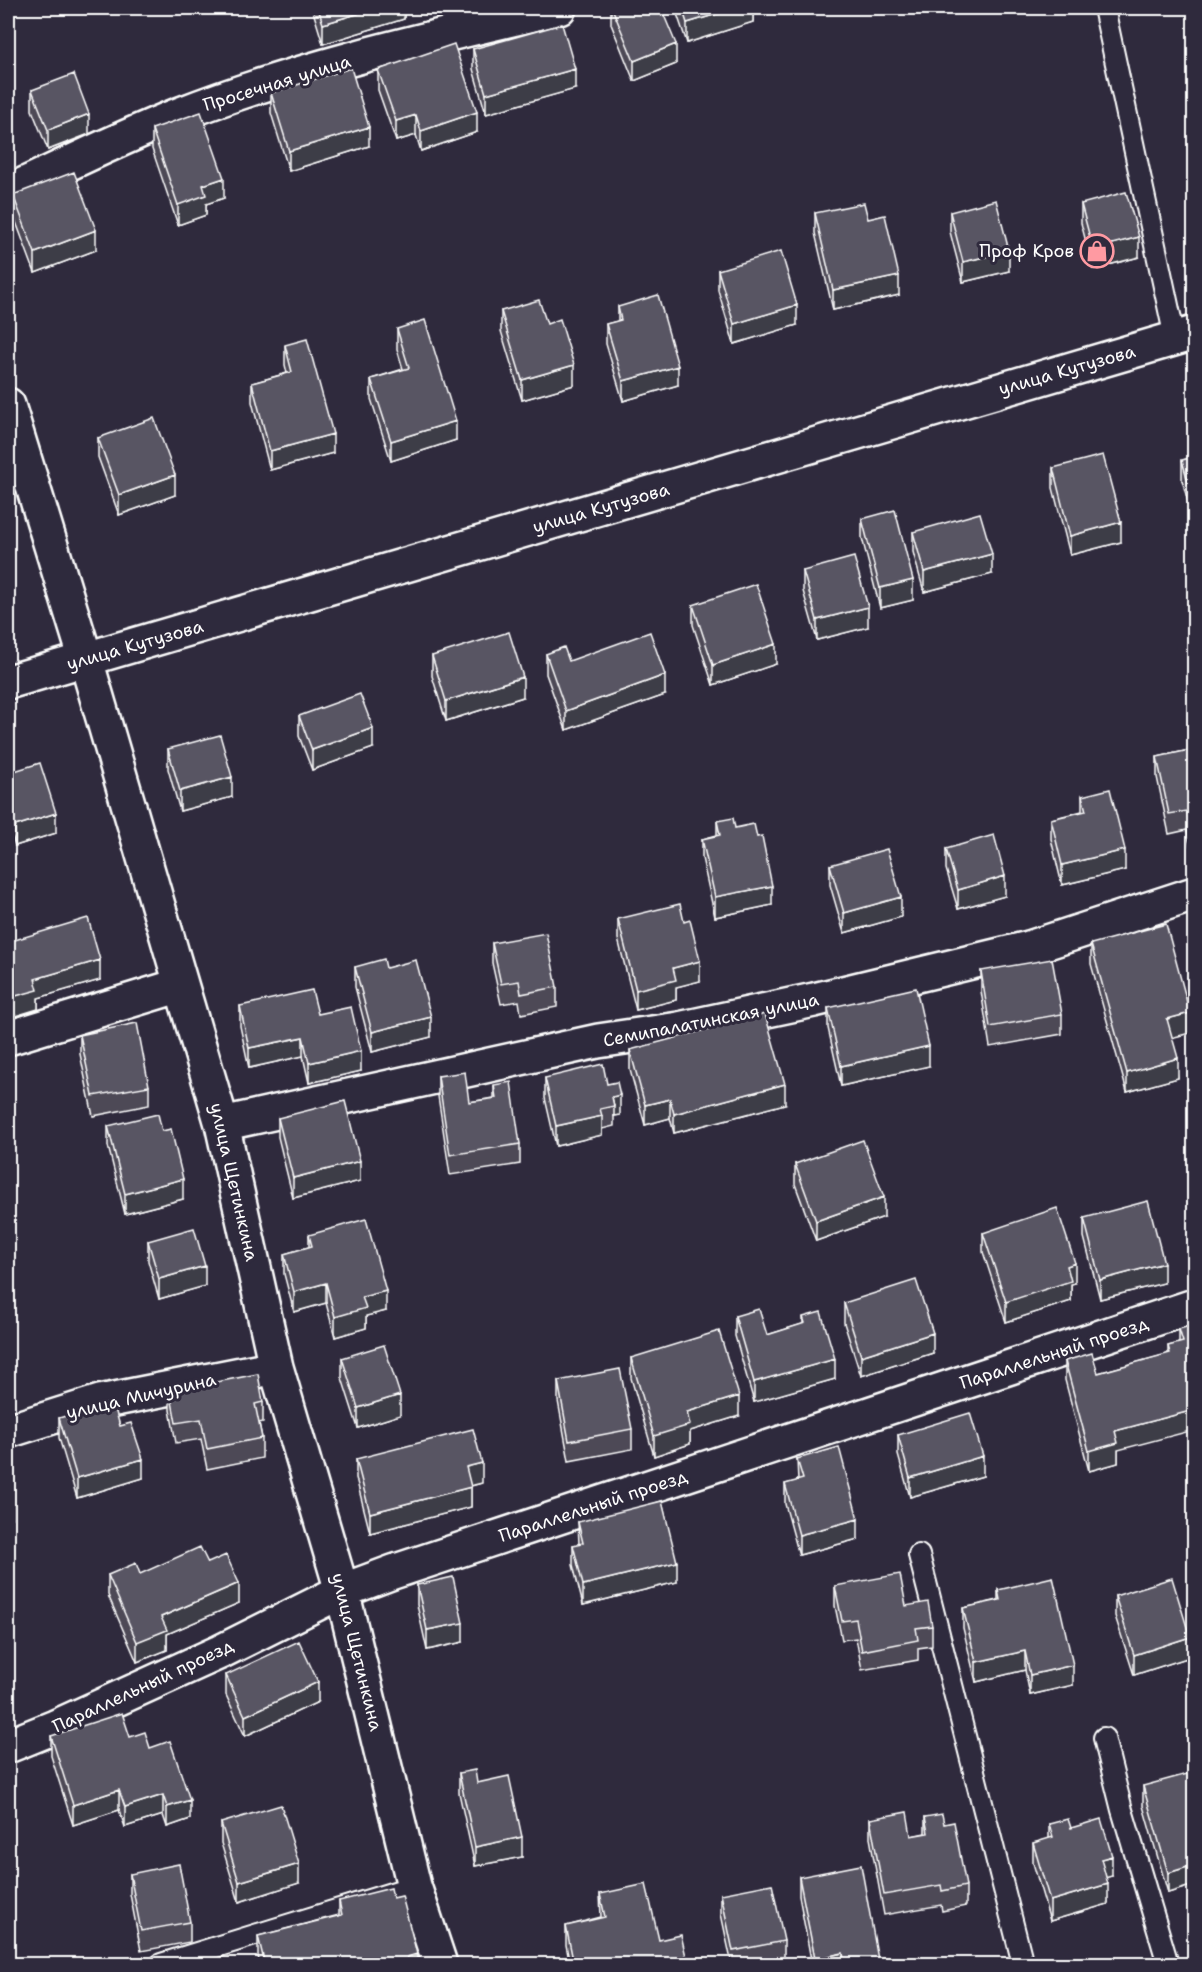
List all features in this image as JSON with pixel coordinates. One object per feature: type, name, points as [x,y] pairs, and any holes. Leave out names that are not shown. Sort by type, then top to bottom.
[{"type":"street","name":"Просечная улица","points":[[8,192],[178,115],[250,90],[442,35],[559,8]]},
{"type":"street","name":"улица Кутузова","points":[[8,682],[1185,336]]},
{"type":"street","name":"улица Щетинкина","points":[[8,405],[86,660],[222,1124],[276,1367],[342,1591],[414,1886],[440,1965]]},
{"type":"street","name":"Семипалатинская улица","points":[[222,1124],[598,1041],[679,1029],[814,1000],[1029,948],[1194,894]]},
{"type":"street","points":[[8,1038],[181,985]]},
{"type":"street","name":"Параллельный проезд","points":[[8,1746],[210,1657],[342,1591],[393,1572],[1194,1306]]},
{"type":"street","name":"улица Мичурина","points":[[8,1431],[100,1402],[276,1367]]},
{"type":"lane","points":[[1104,8],[1185,336]]},
{"type":"lane","points":[[919,1556],[1023,1965]]},
{"type":"lane","points":[[1104,1738],[1122,1810],[1168,1965]]},
{"type":"lane","points":[[161,1965],[414,1886]]},
{"type":"building","points":[[318,8],[377,8],[323,24]]},
{"type":"building","points":[[612,8],[661,8],[676,44],[634,61]]},
{"type":"building","points":[[682,8],[737,8],[687,23]]},
{"type":"building","points":[[562,24],[575,69],[486,94],[473,49]]},
{"type":"building","points":[[454,44],[477,112],[421,131],[416,115],[396,121],[378,70]]},
{"type":"building","points":[[351,68],[369,127],[289,151],[271,93]]},
{"type":"building","points":[[74,74],[89,114],[48,130],[32,90]]},
{"type":"building","points":[[201,112],[224,178],[203,185],[206,195],[178,205],[152,129]]},
{"type":"building","points":[[74,172],[96,230],[35,253],[13,195]]},
{"type":"building","points":[[1126,192],[1139,237],[1093,249],[1081,204]]},
{"type":"building","points":[[996,200],[1009,251],[963,262],[950,212]]},
{"type":"building","points":[[864,203],[868,219],[885,215],[899,276],[833,290],[815,213]]},
{"type":"building","points":[[781,251],[797,305],[734,324],[718,270]]},
{"type":"building","points":[[658,295],[678,366],[623,381],[606,324],[621,320],[618,307]]},
{"type":"building","points":[[539,300],[547,324],[560,319],[574,365],[522,380],[501,311]]},
{"type":"building","points":[[425,320],[456,421],[391,441],[371,379],[409,368],[397,329]]},
{"type":"building","points":[[307,339],[333,434],[270,451],[252,383],[292,372],[285,345]]},
{"type":"building","points":[[154,418],[175,475],[119,495],[98,438]]},
{"type":"building","points":[[1103,455],[1121,522],[1070,536],[1053,468]]},
{"type":"building","points":[[1194,457],[1194,504],[1182,460]]},
{"type":"building","points":[[895,510],[913,580],[880,588],[862,519]]},
{"type":"building","points":[[980,513],[992,554],[924,572],[913,532]]},
{"type":"building","points":[[854,557],[868,607],[817,620],[803,571]]},
{"type":"building","points":[[756,584],[776,644],[713,665],[693,605]]},
{"type":"building","points":[[509,632],[523,677],[446,701],[432,656]]},
{"type":"building","points":[[650,632],[665,675],[566,711],[546,654],[564,647],[569,661]]},
{"type":"building","points":[[360,694],[373,728],[312,750],[299,716]]},
{"type":"building","points":[[220,735],[232,777],[180,791],[168,749]]},
{"type":"building","points":[[1194,749],[1194,833],[1192,833],[1187,811],[1169,814],[1157,757]]},
{"type":"building","points":[[40,763],[56,813],[15,826],[8,803],[8,773]]},
{"type":"building","points":[[1110,789],[1125,850],[1062,865],[1051,819],[1086,811],[1082,796]]},
{"type":"building","points":[[733,818],[735,828],[754,824],[757,837],[762,836],[772,886],[715,897],[702,839],[720,835],[717,821]]},
{"type":"building","points":[[994,835],[1005,876],[958,890],[946,849]]},
{"type":"building","points":[[887,849],[901,897],[844,913],[830,865]]},
{"type":"building","points":[[680,904],[684,922],[690,920],[700,961],[673,968],[676,980],[636,990],[618,919]]},
{"type":"building","points":[[88,918],[100,960],[35,979],[38,990],[12,997],[8,989],[8,942]]},
{"type":"building","points":[[1166,924],[1190,1013],[1167,1019],[1178,1058],[1127,1073],[1091,944]]},
{"type":"building","points":[[546,933],[557,987],[521,994],[519,981],[501,984],[492,943]]},
{"type":"building","points":[[384,959],[386,968],[416,960],[431,1017],[372,1032],[355,967]]},
{"type":"building","points":[[1052,959],[1062,1014],[990,1027],[981,971]]},
{"type":"building","points":[[916,988],[929,1046],[841,1066],[828,1008]]},
{"type":"building","points":[[312,990],[318,1014],[351,1007],[361,1051],[309,1063],[303,1037],[249,1048],[240,1006]]},
{"type":"building","points":[[765,1014],[785,1084],[674,1114],[670,1099],[645,1105],[630,1050]]},
{"type":"building","points":[[137,1023],[149,1086],[93,1096],[80,1035]]},
{"type":"building","points":[[603,1064],[607,1084],[617,1082],[620,1095],[612,1097],[614,1106],[600,1109],[602,1116],[556,1126],[545,1078]]},
{"type":"building","points":[[465,1072],[469,1102],[496,1098],[494,1085],[511,1082],[520,1144],[450,1155],[438,1076]]},
{"type":"building","points":[[345,1101],[360,1161],[293,1178],[278,1118]]},
{"type":"building","points":[[158,1114],[162,1131],[171,1129],[183,1179],[125,1194],[108,1126]]},
{"type":"building","points":[[863,1140],[884,1197],[816,1221],[795,1164]]},
{"type":"building","points":[[1148,1201],[1164,1263],[1100,1280],[1084,1218]]},
{"type":"building","points":[[1057,1208],[1075,1263],[1067,1266],[1071,1281],[1006,1302],[983,1233]]},
{"type":"building","points":[[366,1219],[386,1291],[362,1297],[366,1308],[335,1317],[326,1283],[294,1292],[284,1254],[312,1246],[309,1235]]},
{"type":"building","points":[[194,1228],[205,1266],[159,1279],[148,1241]]},
{"type":"building","points":[[916,1280],[933,1333],[861,1356],[844,1303]]},
{"type":"building","points":[[759,1309],[767,1335],[805,1323],[803,1317],[821,1312],[835,1359],[754,1382],[735,1316]]},
{"type":"building","points":[[1194,1325],[1194,1410],[1115,1431],[1118,1443],[1089,1451],[1065,1361],[1092,1353],[1098,1373],[1170,1353],[1168,1346],[1183,1342],[1179,1329]]},
{"type":"building","points":[[719,1331],[739,1396],[687,1412],[690,1425],[654,1436],[631,1358]]},
{"type":"building","points":[[384,1345],[400,1395],[358,1408],[342,1358]]},
{"type":"building","points":[[620,1369],[632,1429],[569,1441],[558,1381]]},
{"type":"building","points":[[258,1374],[263,1402],[255,1404],[262,1438],[207,1449],[201,1419],[176,1423],[170,1391]]},
{"type":"building","points":[[113,1402],[120,1426],[131,1423],[143,1459],[77,1478],[59,1418]]},
{"type":"building","points":[[970,1413],[983,1456],[910,1478],[898,1435]]},
{"type":"building","points":[[473,1429],[482,1463],[466,1467],[471,1487],[370,1513],[356,1459]]},
{"type":"building","points":[[839,1447],[858,1519],[799,1535],[785,1484],[803,1479],[797,1459]]},
{"type":"building","points":[[8,1485],[12,1498],[8,1499]]},
{"type":"building","points":[[662,1501],[677,1562],[583,1585],[573,1545],[583,1543],[578,1522]]},
{"type":"building","points":[[200,1547],[208,1563],[226,1555],[239,1583],[161,1617],[167,1630],[137,1642],[108,1575],[136,1563],[140,1574]]},
{"type":"building","points":[[900,1574],[906,1606],[928,1602],[932,1626],[916,1628],[918,1640],[862,1651],[856,1619],[842,1621],[835,1586]]},
{"type":"building","points":[[453,1577],[463,1623],[427,1630],[417,1585]]},
{"type":"building","points":[[1053,1577],[1073,1665],[1030,1675],[1025,1651],[976,1662],[963,1608],[1000,1600],[998,1590]]},
{"type":"building","points":[[1172,1578],[1190,1637],[1134,1655],[1115,1596]]},
{"type":"building","points":[[299,1641],[318,1682],[245,1716],[226,1675]]},
{"type":"building","points":[[122,1713],[130,1737],[145,1732],[150,1748],[170,1741],[190,1800],[167,1807],[163,1795],[125,1807],[119,1790],[73,1805],[51,1736]]},
{"type":"building","points":[[475,1770],[477,1783],[509,1776],[522,1837],[475,1847],[459,1773]]},
{"type":"building","points":[[1191,1773],[1194,1785],[1194,1865],[1168,1873],[1143,1786]]},
{"type":"building","points":[[281,1805],[299,1864],[239,1882],[221,1823]]},
{"type":"building","points":[[907,1812],[911,1836],[928,1833],[925,1817],[942,1814],[944,1824],[954,1822],[966,1886],[942,1891],[941,1885],[884,1895],[870,1819]]},
{"type":"building","points":[[1068,1819],[1071,1828],[1101,1819],[1112,1856],[1101,1859],[1108,1884],[1050,1901],[1033,1843],[1053,1837],[1049,1824]]},
{"type":"building","points":[[179,1864],[190,1922],[141,1931],[130,1874]]},
{"type":"building","points":[[861,1865],[879,1965],[845,1965],[843,1953],[815,1959],[799,1877]]},
{"type":"building","points":[[646,1884],[659,1940],[681,1935],[688,1965],[574,1965],[566,1926],[605,1917],[600,1894]]},
{"type":"building","points":[[772,1884],[784,1941],[733,1951],[721,1894]]},
{"type":"building","points":[[391,1888],[393,1898],[402,1896],[417,1954],[407,1957],[409,1965],[265,1965],[258,1936],[342,1915],[339,1901]]},
{"type":"place","name":"Проф Кров","points":[[1097,251]]}]
